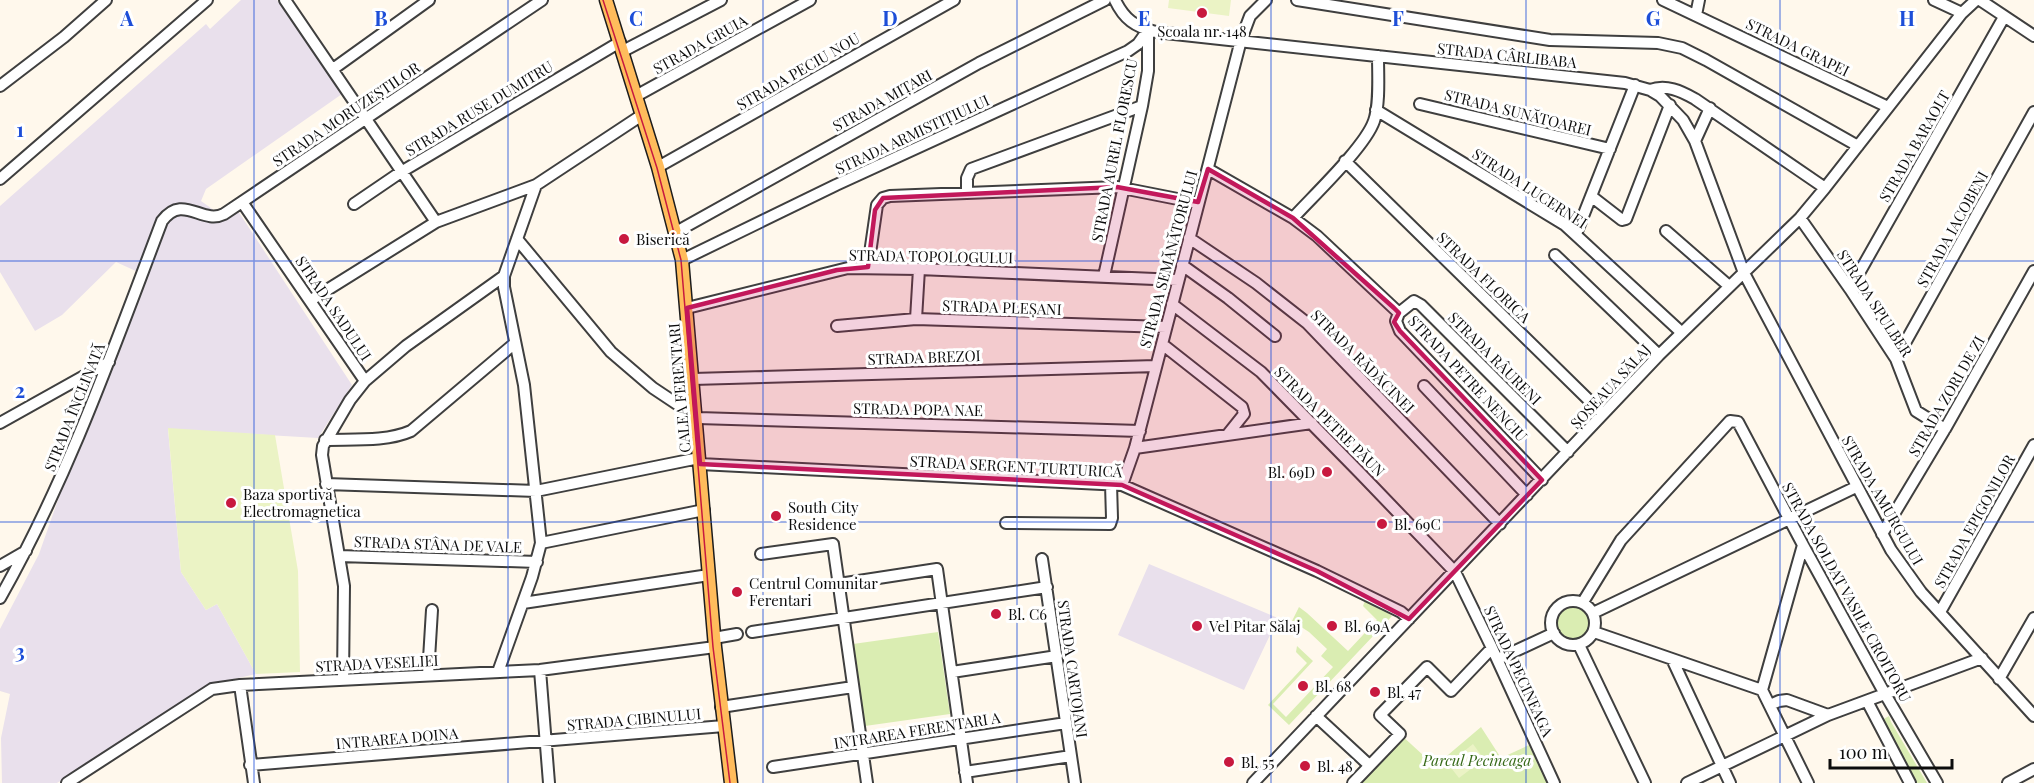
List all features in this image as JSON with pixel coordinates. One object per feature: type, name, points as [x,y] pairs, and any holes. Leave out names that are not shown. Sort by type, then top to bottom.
[{"type":"main road","name":"CALEA FERENTARI","points":[[606,0],[658,167],[682,260],[714,642],[731,783]]},
{"type":"street","points":[[1,82],[64,37],[106,0]]},
{"type":"street","points":[[0,179],[207,0]]},
{"type":"street","points":[[285,0],[436,222]]},
{"type":"street","points":[[333,69],[429,0]]},
{"type":"street","name":"STRADA MORUZEȘTILOR","points":[[162,221],[171,211],[178,209],[219,216],[542,0]]},
{"type":"street","name":"STRADA RUSE DUMITRU","points":[[354,204],[401,172],[621,47],[721,0]]},
{"type":"street","name":"STRADA GRUIA","points":[[636,96],[810,0]]},
{"type":"street","name":"STRADA PECIU NOU","points":[[658,167],[954,0]]},
{"type":"street","name":"STRADA MIȚARI","points":[[676,232],[951,78],[1105,0]]},
{"type":"street","points":[[1115,0],[1126,18],[1136,26],[1152,31]]},
{"type":"street","points":[[1241,40],[1250,16],[1266,0]]},
{"type":"street","points":[[1297,0],[1550,40],[1646,42],[1682,48],[1858,146]]},
{"type":"street","name":"STRADA GRAPEI","points":[[1663,0],[1888,107]]},
{"type":"street","points":[[1696,15],[1699,0]]},
{"type":"street","points":[[1934,0],[1962,13],[1966,0]]},
{"type":"street","points":[[1978,0],[2034,36]]},
{"type":"street","name":"ȘOSEAUA SĂLAJ","points":[[1253,783],[1681,332],[1800,218],[1962,13],[1978,0]]},
{"type":"street","name":"STRADA BARAOLT","points":[[1850,289],[2004,17]]},
{"type":"street","name":"STRADA CÂRLIBABA","points":[[1152,31],[1635,85],[1650,90],[1662,87],[1672,89],[1710,108],[1825,189]]},
{"type":"street","name":"STRADA AUREL FLORESCU","points":[[1104,276],[1142,106],[1152,31]]},
{"type":"street","name":"STRADA ARMISTIȚIULUI","points":[[682,260],[836,185],[1128,51],[1152,31]]},
{"type":"street","name":"STRADA SEMĂNĂTORULUI","points":[[1006,523],[1110,524],[1117,485],[1135,448],[1140,430],[1241,40]]},
{"type":"street","points":[[1293,218],[1371,129],[1376,110],[1378,56]]},
{"type":"street","points":[[1576,234],[1635,85]]},
{"type":"street","name":"STRADA AMURGULUI","points":[[1650,90],[1670,105],[1683,120],[1695,141],[1744,273],[1856,487],[1905,572],[2034,716]]},
{"type":"street","name":"STRADA SUNĂTOAREI","points":[[1420,104],[1610,149]]},
{"type":"street","points":[[1591,196],[1622,220],[1626,219],[1670,105]]},
{"type":"street","points":[[968,193],[967,178],[971,169],[1142,106]]},
{"type":"street","points":[[1695,141],[1710,108]]},
{"type":"street","name":"STRADA LUCERNEI","points":[[1376,110],[1564,225],[1681,332]]},
{"type":"street","name":"STRADA IACOBENI","points":[[1896,359],[2034,112]]},
{"type":"street","points":[[311,300],[436,222],[536,185],[642,116]]},
{"type":"street","name":"STRADA FLORICA","points":[[1345,161],[1603,414]]},
{"type":"street","name":"STRADA PETRE NENCIU","points":[[1208,169],[1293,218],[1317,236],[1399,313],[1396,321],[1400,331],[1542,480]]},
{"type":"street","points":[[498,672],[537,561],[541,543],[524,385],[505,298],[504,276],[536,185]]},
{"type":"street","points":[[868,267],[875,210],[879,200],[890,196],[1124,187],[1198,203]]},
{"type":"street","name":"STRADA SADULUI","points":[[242,202],[365,381],[325,440]]},
{"type":"street","name":"STRADA SPULBER","points":[[1800,218],[1896,359],[1916,411],[1945,429]]},
{"type":"street","name":"STRADA ÎNCLINATĂ","points":[[0,598],[26,551],[78,440],[162,221]]},
{"type":"street","points":[[1666,231],[1729,286]]},
{"type":"street","name":"STRADA RĂDĂCINEI","points":[[1189,238],[1256,283],[1307,323],[1500,524]]},
{"type":"street","points":[[518,239],[611,352],[632,372],[696,417]]},
{"type":"street","points":[[1555,255],[1659,356]]},
{"type":"street","points":[[1182,265],[1275,336]]},
{"type":"street","name":"STRADA TOPOLOGULUI","points":[[687,308],[837,270],[868,267],[1178,280]]},
{"type":"street","points":[[916,319],[919,269]]},
{"type":"street","name":"STRADA ZORI DE ZI","points":[[1882,534],[1945,429],[2034,271]]},
{"type":"street","points":[[365,381],[406,346],[504,276]]},
{"type":"street","name":"STRADA RÂURENI","points":[[1399,313],[1414,301],[1421,305],[1568,452]]},
{"type":"street","name":"STRADA PETRE PĂUN","points":[[1172,304],[1261,372],[1455,572]]},
{"type":"street","name":"STRADA PLEȘANI","points":[[837,326],[916,319],[1166,327]]},
{"type":"street","points":[[343,680],[345,593],[322,455],[325,440],[382,438],[411,431],[514,344]]},
{"type":"street","points":[[1162,344],[1242,407],[1244,414],[1228,434]]},
{"type":"street","points":[[0,423],[109,362]]},
{"type":"street","name":"STRADA BREZOI","points":[[693,379],[1156,366]]},
{"type":"street","points":[[1424,386],[1527,495]]},
{"type":"street","name":"STRADA POPA NAE","points":[[696,417],[709,420],[1140,430]]},
{"type":"street","name":"STRADA SOLDAT VASILE CROITORU","points":[[1583,602],[1621,540],[1730,421],[1741,424],[1803,545],[1937,783]]},
{"type":"street","points":[[1135,448],[1312,423]]},
{"type":"street","name":"STRADA EPIGONILOR","points":[[1940,612],[2034,445]]},
{"type":"street","name":"STRADA SERGENT TURTURICĂ","points":[[326,484],[536,491],[699,461],[1117,485],[1326,576],[1401,612],[1409,619]]},
{"type":"street","points":[[1593,613],[1856,487]]},
{"type":"street","points":[[541,543],[704,510]]},
{"type":"street","points":[[761,554],[833,544],[867,783]]},
{"type":"street","points":[[1762,690],[1803,545]]},
{"type":"street","points":[[0,566],[26,551]]},
{"type":"street","name":"STRADA STÂNA DE VALE","points":[[339,556],[537,561]]},
{"type":"street","name":"STRADA CARTOJANI","points":[[1042,559],[1075,783]]},
{"type":"street","points":[[838,584],[938,569],[966,778],[1071,756]]},
{"type":"street","name":"STRADA PECINEAGA","points":[[1455,572],[1498,659],[1554,783]]},
{"type":"street","points":[[523,603],[709,575]]},
{"type":"street","points":[[752,632],[1047,587]]},
{"type":"street","points":[[1569,601],[1583,602],[1593,613],[1596,619],[1594,632],[1585,642],[1579,645],[1564,643],[1554,633],[1551,620],[1557,608],[1569,601]]},
{"type":"street","points":[[428,675],[432,610]]},
{"type":"street","points":[[1999,679],[2034,618]]},
{"type":"street","points":[[1594,632],[1762,690],[1808,783]]},
{"type":"street","points":[[1498,659],[1554,633]]},
{"type":"street","name":"STRADA VESELIEI","points":[[67,783],[209,690],[240,685],[540,670],[714,642],[737,634]]},
{"type":"street","points":[[1579,645],[1645,783]]},
{"type":"street","points":[[1353,783],[1400,734],[1380,715],[1427,667],[1451,691],[1492,648]]},
{"type":"street","points":[[952,672],[1057,656]]},
{"type":"street","points":[[1687,783],[1828,715],[1982,658]]},
{"type":"street","points":[[1671,660],[1730,783]]},
{"type":"street","points":[[540,670],[549,783]]},
{"type":"street","points":[[240,685],[254,783]]},
{"type":"street","points":[[721,707],[853,687]]},
{"type":"street","points":[[1770,705],[1787,700],[1828,715]]},
{"type":"street","points":[[1867,701],[1910,783]]},
{"type":"street","points":[[1316,716],[1370,765]]},
{"type":"street","name":"INTRAREA FERENTARI A","points":[[773,767],[1066,723]]},
{"type":"street","name":"STRADA CIBINULUI","points":[[546,741],[724,726]]},
{"type":"street","name":"INTRAREA DOINA","points":[[250,765],[546,741]]},
{"type":"street","points":[[2008,783],[2034,769]]},
{"type":"highlighted area","points":[[1208,169],[1293,218],[1394,308],[1399,313],[1394,322],[1400,331],[1542,480],[1409,619],[1317,571],[1122,485],[700,464],[687,308],[837,270],[868,267],[875,210],[883,198],[1117,187],[1198,202]]},
{"type":"shaded area","points":[[241,0],[277,0],[342,94],[206,189],[201,201],[225,218],[238,211],[352,385],[318,438],[168,429],[181,572],[206,610],[217,604],[256,674],[225,681],[57,783],[2,783],[1,738],[10,694],[0,691],[0,629],[39,554],[138,272],[116,262],[62,315],[35,331],[0,272],[0,206],[206,24],[210,29]]},
{"type":"shaded area","points":[[1149,564],[1278,618],[1244,690],[1118,635]]},
{"type":"green space","points":[[1169,0],[1231,0],[1229,16],[1168,8]]},
{"type":"green space","name":"Baza sportivă Electromagnetica","points":[[168,428],[275,435],[298,571],[300,672],[256,674],[217,604],[206,610],[181,572]]},
{"type":"green space","points":[[1366,598],[1392,616],[1289,725],[1268,705],[1307,663],[1296,652],[1297,646],[1313,661],[1273,704],[1286,717],[1333,667],[1321,656],[1327,649],[1309,632],[1292,621],[1299,607],[1348,651],[1377,620],[1363,606]]},
{"type":"green space","points":[[1574,603],[1582,604],[1588,609],[1593,615],[1593,631],[1588,637],[1582,642],[1574,643],[1566,642],[1560,637],[1555,631],[1554,623],[1555,615],[1560,609],[1566,604]]},
{"type":"green space","points":[[938,632],[950,714],[865,726],[853,644]]},
{"type":"green space","points":[[1889,716],[1927,783],[1913,783],[1880,721]]},
{"type":"green space","name":"Parcul Pecineaga","points":[[1481,727],[1501,758],[1529,745],[1547,783],[1355,783],[1400,734],[1435,766]]},
{"type":"green space","points":[[1473,744],[1484,759],[1459,778],[1448,764]]},
{"type":"tram line","points":[[603,0],[657,168],[681,260],[713,647],[730,783]]},
{"type":"place","name":"Școala nr. 148","points":[[1202,13]]},
{"type":"place","name":"Biserică","points":[[624,239]]},
{"type":"place","name":"Bl. 69D","points":[[1327,472]]},
{"type":"place","name":"Baza sportivă Electromagnetica","points":[[231,503]]},
{"type":"place","name":"South City Residence","points":[[776,516]]},
{"type":"place","name":"Bl. 69C","points":[[1382,524]]},
{"type":"place","name":"Centrul Comunitar Ferentari","points":[[737,592]]},
{"type":"place","name":"Bl. C6","points":[[996,614]]},
{"type":"place","name":"Vel Pitar Sălaj","points":[[1197,626]]},
{"type":"place","name":"Bl. 69A","points":[[1332,626]]},
{"type":"place","name":"Bl. 68","points":[[1303,686]]},
{"type":"place","name":"Bl. 47","points":[[1375,692]]},
{"type":"place","name":"Bl. 55","points":[[1229,762]]},
{"type":"place","name":"Bl. 48","points":[[1305,766]]}]
